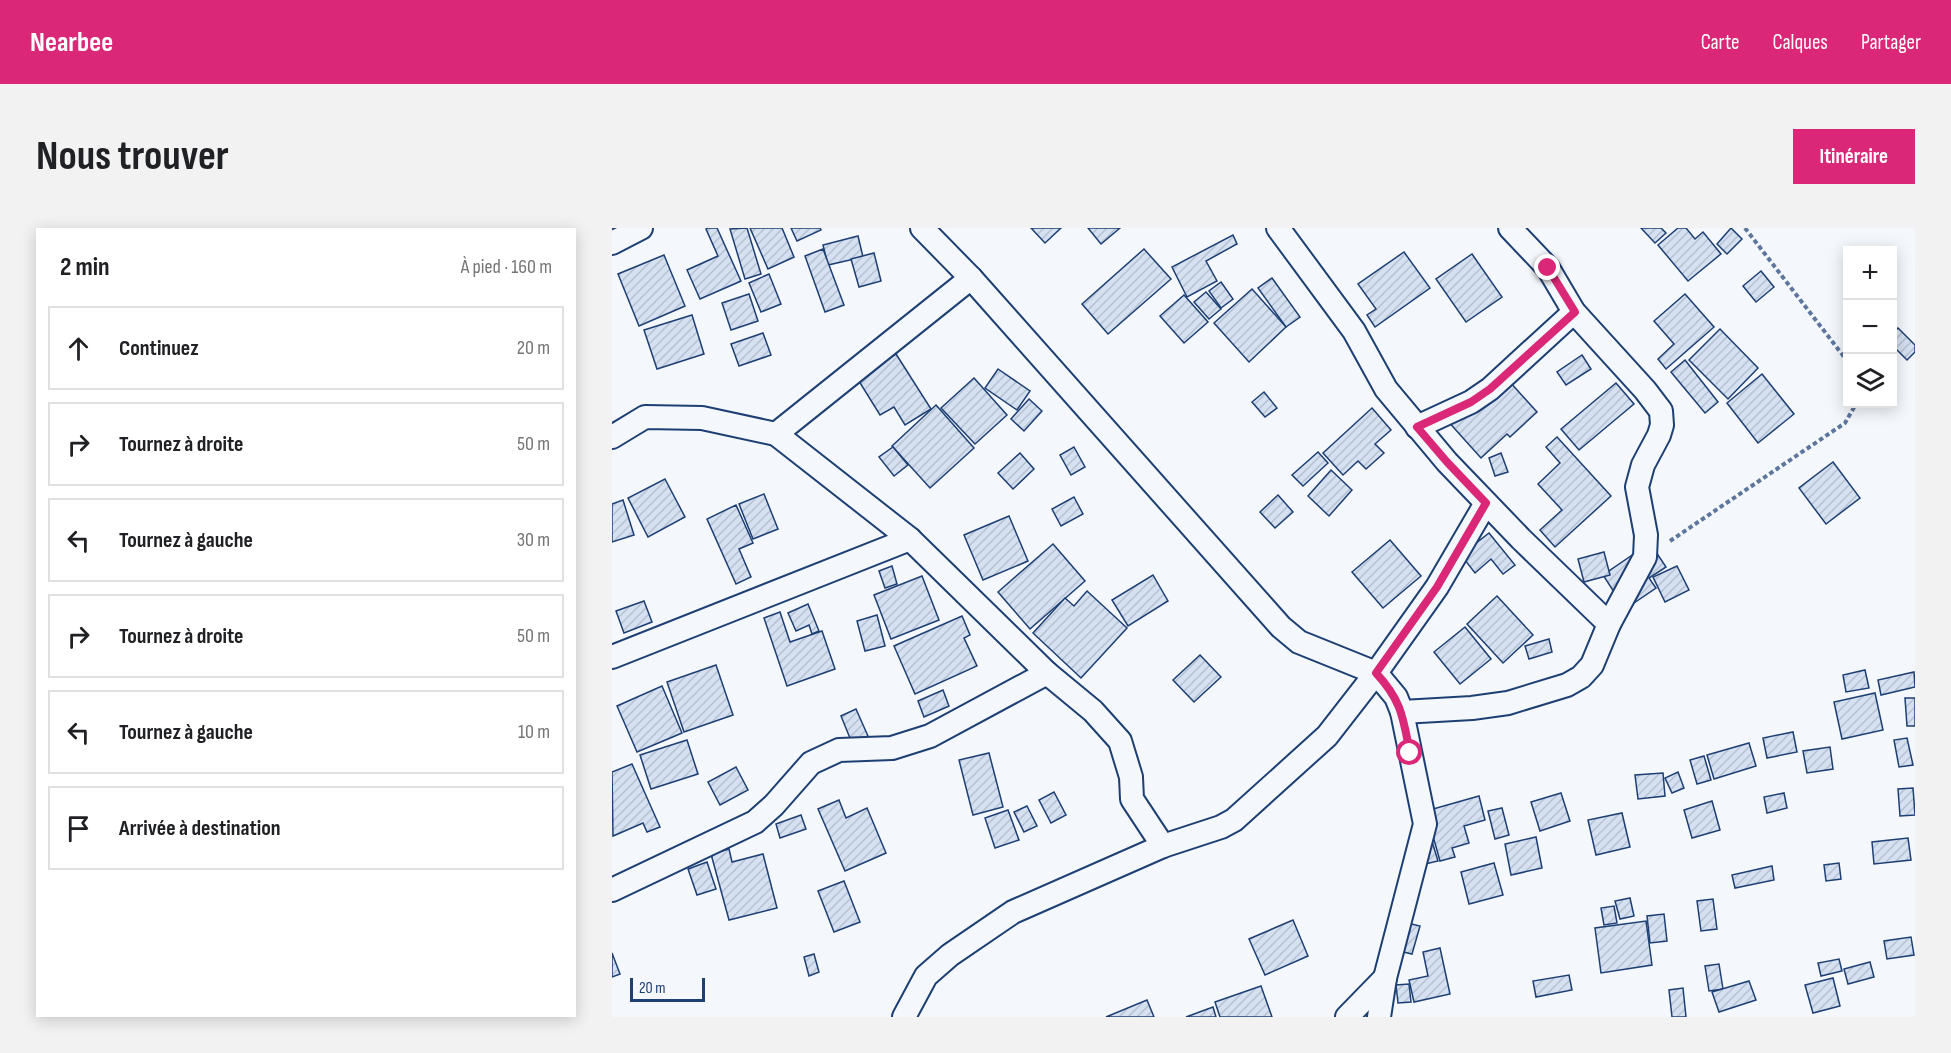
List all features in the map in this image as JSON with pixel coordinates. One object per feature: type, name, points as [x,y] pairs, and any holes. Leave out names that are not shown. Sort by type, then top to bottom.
[{"type":"street","points":[[612,243],[641,228]]},
{"type":"street","points":[[922,228],[971,278],[1281,627],[1299,642],[1376,673],[1396,697],[1402,712],[1425,824],[1385,978],[1379,1017]]},
{"type":"street","points":[[1278,228],[1335,303],[1354,331],[1386,388],[1417,427],[1486,503],[1609,624]]},
{"type":"street","points":[[1402,712],[1472,708],[1508,703],[1567,685],[1581,677],[1592,665],[1609,624],[1646,557],[1646,534],[1637,487],[1643,465],[1659,435],[1662,425],[1661,411],[1646,390],[1575,312],[1548,268],[1510,228]]},
{"type":"street","points":[[776,434],[971,278]]},
{"type":"street","points":[[1417,427],[1471,402],[1490,389],[1575,312]]},
{"type":"street","points":[[612,437],[645,417],[702,418],[776,434],[910,539],[1047,673],[1093,711],[1120,741],[1131,777],[1132,799],[1163,846]]},
{"type":"street","points":[[904,1017],[926,976],[950,955],[1013,912],[1163,846],[1221,827],[1234,820],[1327,736],[1376,673],[1437,587],[1486,503]]},
{"type":"street","points":[[612,657],[910,539]]},
{"type":"street","points":[[612,890],[755,822],[774,805],[812,763],[838,750],[892,748],[930,736],[1047,673]]},
{"type":"street","points":[[1347,1017],[1385,978]]},
{"type":"path","points":[[1745,228],[1843,355]]},
{"type":"path","points":[[1646,557],[1845,423],[1854,408]]},
{"type":"building","points":[[717,228],[741,281],[700,299],[687,270],[718,256],[706,229]]},
{"type":"building","points":[[747,228],[761,274],[745,279],[730,229]]},
{"type":"building","points":[[750,228],[782,228],[794,257],[768,269]]},
{"type":"building","points":[[791,228],[820,228],[821,230],[797,241]]},
{"type":"building","points":[[1031,228],[1061,228],[1045,243]]},
{"type":"building","points":[[1088,228],[1120,228],[1101,244]]},
{"type":"building","points":[[1641,228],[1661,228],[1666,233],[1655,243]]},
{"type":"building","points":[[1678,228],[1686,228],[1695,239],[1703,232],[1721,254],[1688,281],[1658,245]]},
{"type":"building","points":[[1731,228],[1742,239],[1727,254],[1717,244]]},
{"type":"building","points":[[1233,235],[1237,244],[1206,261],[1217,281],[1187,297],[1172,267]]},
{"type":"building","points":[[858,236],[863,257],[828,265],[823,245]]},
{"type":"building","points":[[823,249],[844,305],[825,312],[805,256]]},
{"type":"building","points":[[1144,249],[1171,279],[1108,334],[1082,304]]},
{"type":"building","points":[[1404,252],[1430,288],[1375,327],[1367,315],[1376,309],[1358,284]]},
{"type":"building","points":[[874,253],[881,281],[859,287],[851,259]]},
{"type":"building","points":[[1472,254],[1502,297],[1466,322],[1436,279]]},
{"type":"building","points":[[664,255],[685,306],[639,326],[618,274]]},
{"type":"building","points":[[1761,271],[1774,287],[1756,302],[1743,286]]},
{"type":"building","points":[[769,274],[781,304],[761,312],[749,283]]},
{"type":"building","points":[[1272,278],[1300,317],[1286,327],[1258,288]]},
{"type":"building","points":[[1221,282],[1233,299],[1221,308],[1209,291]]},
{"type":"building","points":[[1252,289],[1286,327],[1249,362],[1214,323]]},
{"type":"building","points":[[1206,292],[1221,309],[1209,319],[1194,302]]},
{"type":"building","points":[[749,294],[758,321],[731,330],[722,303]]},
{"type":"building","points":[[1685,294],[1714,327],[1666,369],[1658,359],[1674,344],[1654,321]]},
{"type":"building","points":[[1184,295],[1208,322],[1184,343],[1160,316]]},
{"type":"building","points":[[692,315],[704,354],[657,369],[644,330]]},
{"type":"building","points":[[1720,329],[1758,368],[1728,399],[1689,360]]},
{"type":"building","points":[[1897,329],[1915,345],[1915,352],[1907,360],[1897,350]]},
{"type":"building","points":[[763,333],[771,355],[739,366],[731,344]]},
{"type":"building","points":[[896,354],[931,409],[905,425],[894,407],[880,415],[857,378]]},
{"type":"building","points":[[1582,355],[1591,369],[1566,385],[1557,372]]},
{"type":"building","points":[[1685,360],[1718,402],[1705,413],[1671,372]]},
{"type":"building","points":[[998,369],[1030,391],[1017,410],[985,388]]},
{"type":"building","points":[[1500,371],[1537,412],[1510,437],[1507,434],[1481,458],[1446,419]]},
{"type":"building","points":[[1762,374],[1794,414],[1758,443],[1727,403]]},
{"type":"building","points":[[974,378],[1007,415],[975,444],[941,408]]},
{"type":"building","points":[[1616,383],[1634,404],[1579,450],[1561,429]]},
{"type":"building","points":[[1264,392],[1277,408],[1265,417],[1252,402]]},
{"type":"building","points":[[1029,399],[1042,411],[1024,431],[1011,419]]},
{"type":"building","points":[[936,405],[974,448],[930,488],[892,446]]},
{"type":"building","points":[[1372,408],[1391,430],[1375,444],[1384,453],[1366,469],[1358,461],[1343,475],[1323,453]]},
{"type":"building","points":[[1557,437],[1611,496],[1555,547],[1540,530],[1562,510],[1538,484],[1560,463],[1546,447]]},
{"type":"building","points":[[893,447],[908,465],[894,476],[879,457]]},
{"type":"building","points":[[1074,447],[1085,467],[1071,475],[1060,455]]},
{"type":"building","points":[[1318,452],[1328,463],[1303,486],[1292,475]]},
{"type":"building","points":[[1020,453],[1034,469],[1013,489],[998,473]]},
{"type":"building","points":[[1501,453],[1508,472],[1495,476],[1489,458]]},
{"type":"building","points":[[1833,462],[1860,498],[1826,524],[1799,488]]},
{"type":"building","points":[[1331,470],[1352,490],[1329,516],[1308,496]]},
{"type":"building","points":[[665,479],[685,517],[648,537],[628,498]]},
{"type":"building","points":[[764,494],[778,529],[753,539],[739,504]]},
{"type":"building","points":[[1278,495],[1293,512],[1275,528],[1260,512]]},
{"type":"building","points":[[1074,497],[1083,514],[1061,526],[1052,509]]},
{"type":"building","points":[[623,500],[634,535],[612,542],[612,504]]},
{"type":"building","points":[[736,505],[753,543],[739,549],[751,577],[736,584],[707,519]]},
{"type":"building","points":[[1009,516],[1028,561],[983,580],[964,535]]},
{"type":"building","points":[[1489,533],[1515,565],[1503,574],[1491,559],[1475,573],[1461,555]]},
{"type":"building","points":[[1390,540],[1421,576],[1383,608],[1352,572]]},
{"type":"building","points":[[1650,543],[1666,567],[1649,578],[1656,588],[1625,609],[1603,575]]},
{"type":"building","points":[[1053,544],[1085,581],[1030,629],[998,592]]},
{"type":"building","points":[[1604,552],[1610,575],[1584,582],[1578,559]]},
{"type":"building","points":[[892,566],[897,584],[885,588],[879,571]]},
{"type":"building","points":[[1677,566],[1689,590],[1665,602],[1653,577]]},
{"type":"building","points":[[1153,575],[1168,601],[1128,626],[1112,600]]},
{"type":"building","points":[[922,576],[939,620],[891,639],[874,595]]},
{"type":"building","points":[[1087,591],[1127,628],[1081,678],[1033,633],[1065,598],[1074,606]]},
{"type":"building","points":[[1497,596],[1533,635],[1503,663],[1467,624]]},
{"type":"building","points":[[644,601],[652,622],[624,633],[616,611]]},
{"type":"building","points":[[808,604],[819,631],[812,634],[809,625],[796,631],[788,613]]},
{"type":"building","points":[[780,612],[790,642],[822,631],[835,669],[787,686],[764,618]]},
{"type":"building","points":[[877,615],[885,646],[865,651],[857,621]]},
{"type":"building","points":[[962,616],[970,635],[964,638],[977,666],[915,694],[894,646]]},
{"type":"building","points":[[1465,627],[1491,659],[1460,684],[1434,652]]},
{"type":"building","points":[[1549,639],[1552,652],[1529,659],[1525,646]]},
{"type":"building","points":[[1200,655],[1221,677],[1194,702],[1173,680]]},
{"type":"building","points":[[716,665],[733,715],[684,732],[667,682]]},
{"type":"building","points":[[1865,670],[1869,688],[1846,692],[1843,675]]},
{"type":"building","points":[[1914,672],[1915,687],[1881,695],[1878,680]]},
{"type":"building","points":[[662,686],[682,733],[637,752],[617,706]]},
{"type":"building","points":[[943,690],[949,706],[924,717],[918,701]]},
{"type":"building","points":[[1875,693],[1883,730],[1842,739],[1834,702]]},
{"type":"building","points":[[1905,698],[1915,698],[1915,726],[1907,726]]},
{"type":"building","points":[[856,709],[868,736],[852,743],[841,716]]},
{"type":"building","points":[[1793,732],[1797,752],[1767,758],[1763,738]]},
{"type":"building","points":[[1907,738],[1913,765],[1899,767],[1894,740]]},
{"type":"building","points":[[687,740],[698,774],[651,789],[640,755]]},
{"type":"building","points":[[1749,743],[1756,766],[1714,779],[1707,755]]},
{"type":"building","points":[[1830,747],[1833,769],[1807,773],[1803,751]]},
{"type":"building","points":[[989,753],[1003,807],[973,815],[959,760]]},
{"type":"building","points":[[1704,756],[1711,780],[1697,784],[1690,760]]},
{"type":"building","points":[[632,764],[660,827],[647,832],[643,823],[613,836],[612,772]]},
{"type":"building","points":[[736,767],[748,790],[720,805],[708,782]]},
{"type":"building","points":[[1678,772],[1684,788],[1672,793],[1665,778]]},
{"type":"building","points":[[1663,773],[1665,796],[1638,799],[1635,775]]},
{"type":"building","points":[[1913,788],[1915,815],[1900,816],[1898,789]]},
{"type":"building","points":[[1054,792],[1066,815],[1051,823],[1039,800]]},
{"type":"building","points":[[1561,793],[1570,821],[1540,831],[1531,802]]},
{"type":"building","points":[[1784,793],[1787,808],[1767,813],[1764,797]]},
{"type":"building","points":[[1479,796],[1485,820],[1464,826],[1469,843],[1452,848],[1455,857],[1440,861],[1426,811]]},
{"type":"building","points":[[839,800],[846,818],[867,808],[886,853],[845,871],[818,809]]},
{"type":"building","points":[[1712,801],[1720,830],[1692,838],[1684,810]]},
{"type":"building","points":[[1027,806],[1037,826],[1024,832],[1014,812]]},
{"type":"building","points":[[1502,808],[1509,835],[1495,839],[1488,811]]},
{"type":"building","points":[[1008,810],[1019,840],[995,848],[985,818]]},
{"type":"building","points":[[1622,813],[1630,847],[1596,855],[1588,820]]},
{"type":"building","points":[[801,815],[806,829],[780,838],[776,824]]},
{"type":"building","points":[[1427,825],[1438,861],[1425,864]]},
{"type":"building","points":[[1536,837],[1542,868],[1511,875],[1505,844]]},
{"type":"building","points":[[1908,838],[1911,860],[1874,864],[1872,842]]},
{"type":"building","points":[[729,849],[732,862],[763,854],[777,908],[729,920],[711,854]]},
{"type":"building","points":[[707,862],[716,889],[697,895],[688,869]]},
{"type":"building","points":[[1494,863],[1503,895],[1469,904],[1461,872]]},
{"type":"building","points":[[1839,863],[1841,879],[1826,881],[1824,865]]},
{"type":"building","points":[[1772,866],[1774,880],[1735,888],[1732,875]]},
{"type":"building","points":[[844,881],[860,922],[834,932],[818,891]]},
{"type":"building","points":[[1630,898],[1634,916],[1620,919],[1615,901]]},
{"type":"building","points":[[1713,899],[1717,929],[1701,931],[1697,901]]},
{"type":"building","points":[[1614,906],[1617,923],[1604,925],[1601,908]]},
{"type":"building","points":[[1664,914],[1667,941],[1650,943],[1647,916]]},
{"type":"building","points":[[1293,920],[1308,956],[1265,975],[1249,939]]},
{"type":"building","points":[[1646,921],[1652,965],[1601,973],[1595,928]]},
{"type":"building","points":[[1407,923],[1420,926],[1412,954],[1399,951]]},
{"type":"building","points":[[1911,937],[1914,955],[1887,959],[1884,941]]},
{"type":"building","points":[[1440,948],[1450,994],[1414,1002],[1409,980],[1428,976],[1423,952]]},
{"type":"building","points":[[612,953],[620,974],[612,977]]},
{"type":"building","points":[[814,954],[819,972],[809,976],[804,957]]},
{"type":"building","points":[[1839,959],[1842,971],[1821,976],[1818,963]]},
{"type":"building","points":[[1870,962],[1874,977],[1848,984],[1844,969]]},
{"type":"building","points":[[1719,964],[1723,989],[1709,991],[1705,966]]},
{"type":"building","points":[[1569,975],[1572,990],[1536,997],[1533,981]]},
{"type":"building","points":[[1833,978],[1840,1006],[1813,1013],[1805,985]]},
{"type":"building","points":[[1749,981],[1756,1000],[1719,1012],[1712,992]]},
{"type":"building","points":[[1409,984],[1411,1002],[1398,1003],[1396,985]]},
{"type":"building","points":[[1261,986],[1272,1017],[1220,1017],[1215,1002]]},
{"type":"building","points":[[1683,988],[1686,1017],[1672,1017],[1669,990]]},
{"type":"building","points":[[1147,1000],[1154,1017],[1106,1017]]},
{"type":"building","points":[[1213,1007],[1216,1017],[1186,1017]]},
{"type":"route","points":[[1410,753],[1402,712],[1396,697],[1376,673],[1437,587],[1486,503],[1417,427],[1471,402],[1490,389],[1575,312],[1548,268]]}]
